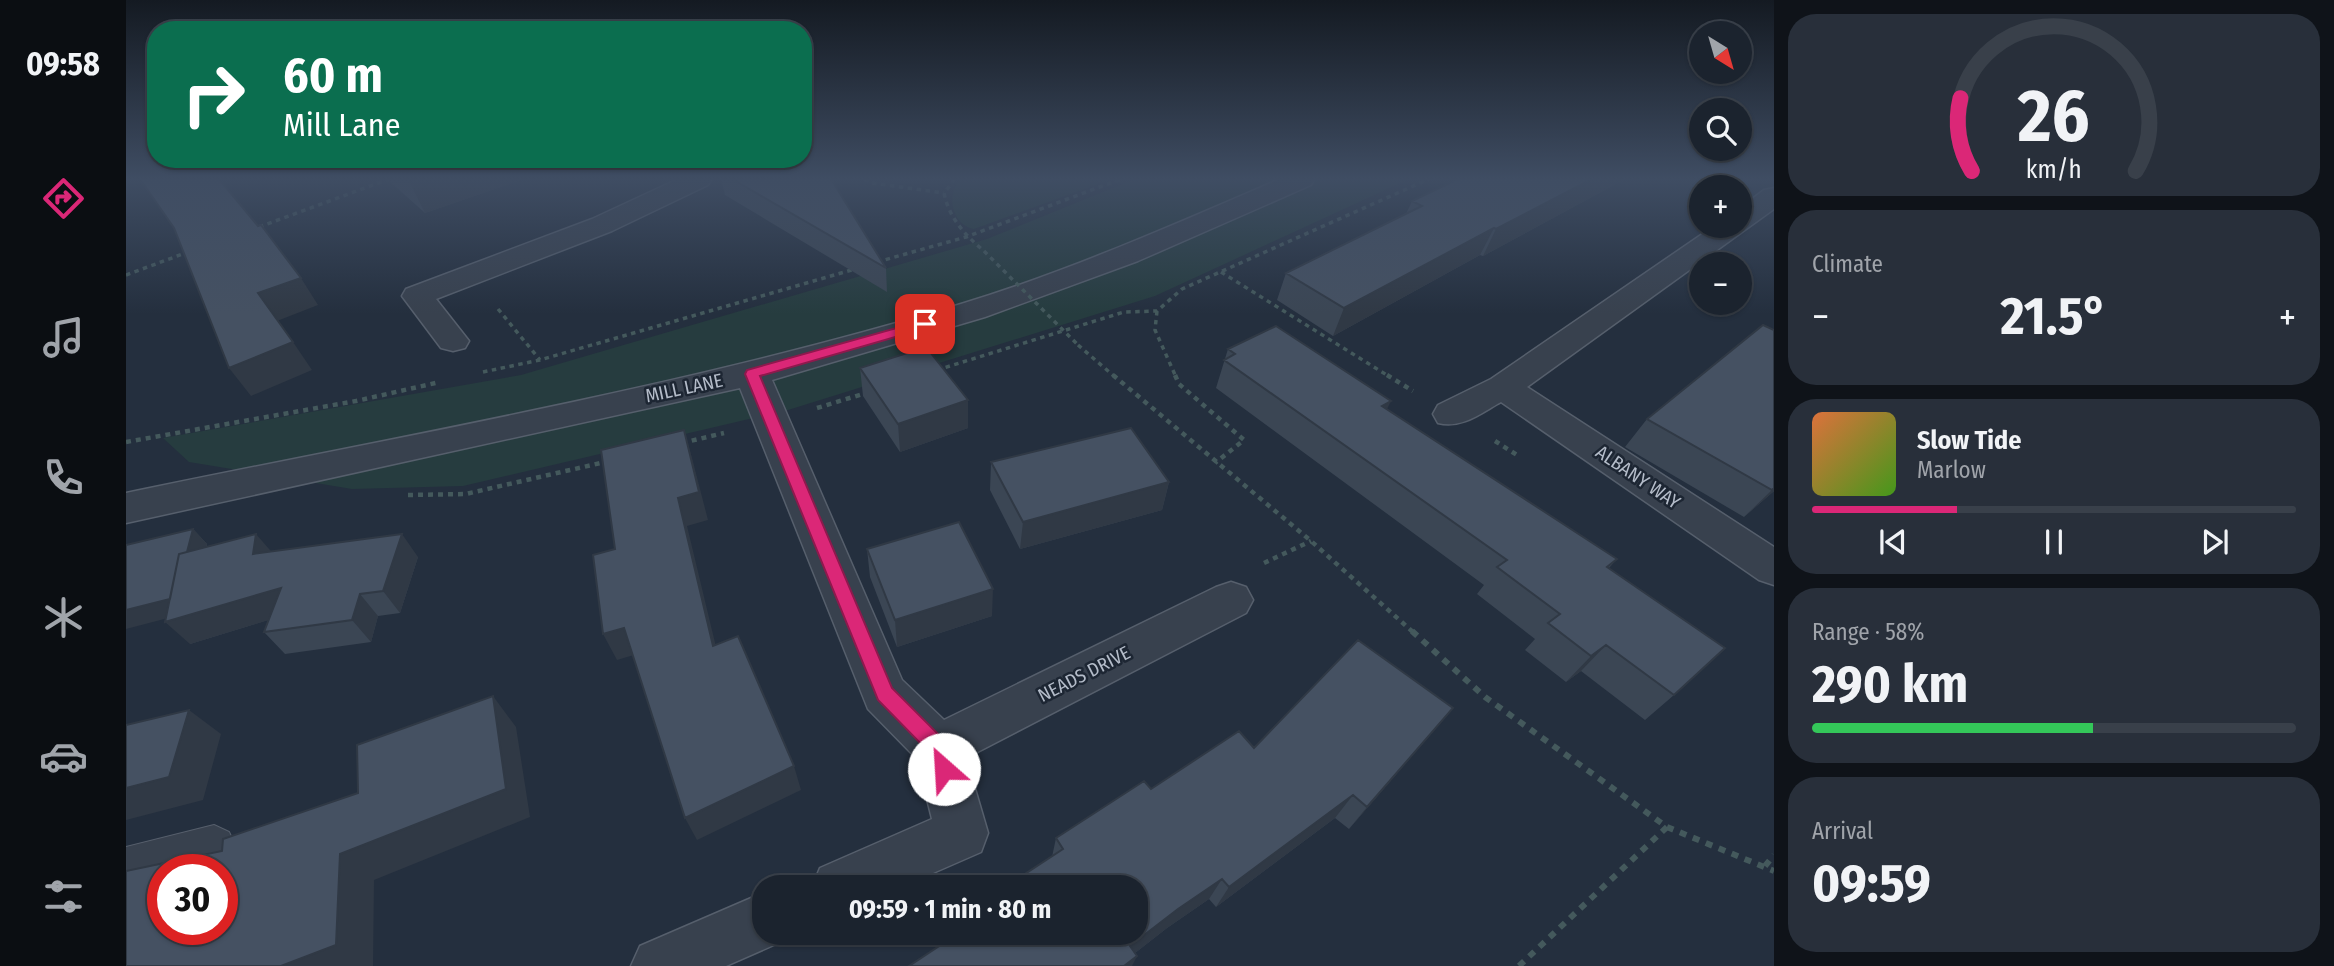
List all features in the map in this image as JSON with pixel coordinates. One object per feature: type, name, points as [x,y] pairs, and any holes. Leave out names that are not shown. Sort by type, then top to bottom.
[{"type":"street","points":[[453,341],[417,296],[603,224]]},
{"type":"street","name":"MILL LANE","points":[[126,508],[752,374],[974,310],[1128,255],[1199,224]]},
{"type":"street","points":[[1451,414],[1503,387],[1715,238]]},
{"type":"street","points":[[752,374],[885,694],[938,747],[962,833],[866,875]]},
{"type":"street","name":"ALBANY WAY","points":[[1503,387],[1774,568]]},
{"type":"street","name":"NEADS DRIVE","points":[[938,747],[1231,600]]},
{"type":"street","points":[[660,966],[752,926]]},
{"type":"lane","points":[[126,869],[214,847]]},
{"type":"path","points":[[251,229],[265,224]]},
{"type":"path","points":[[957,224],[966,237],[984,251],[1078,345],[1215,463],[1311,541],[1485,697],[1667,827],[1774,871]]},
{"type":"path","points":[[873,264],[1001,224]]},
{"type":"path","points":[[126,275],[189,252]]},
{"type":"path","points":[[474,374],[540,360],[860,267]]},
{"type":"path","points":[[1220,272],[1529,462]]},
{"type":"path","points":[[472,276],[540,360]]},
{"type":"path","points":[[1157,311],[1155,330],[1179,384],[1244,440],[1215,463]]},
{"type":"path","points":[[126,442],[356,401],[448,380]]},
{"type":"path","points":[[1519,966],[1667,827]]},
{"type":"path","points":[[1765,866],[1774,855]]},
{"type":"green space","points":[[963,224],[988,224],[974,229]]},
{"type":"green space","points":[[1024,224],[1311,224],[1155,296],[788,410],[463,486],[352,489],[189,462],[163,438],[521,375],[987,239]]},
{"type":"building","points":[[171,224],[261,225],[301,278],[258,293],[293,342],[229,368]]},
{"type":"building","points":[[810,224],[859,224],[886,268]]},
{"type":"building","points":[[1385,224],[1505,224],[1344,308],[1286,273]]},
{"type":"building","points":[[1763,325],[1774,330],[1772,490],[1647,419]]},
{"type":"building","points":[[1276,326],[1391,401],[1382,406],[1617,559],[1607,567],[1725,648],[1674,695],[1606,645],[1591,656],[1548,623],[1560,614],[1497,567],[1507,560],[1224,360],[1235,354],[1228,349]]},
{"type":"building","points":[[926,347],[968,400],[898,424],[860,368]]},
{"type":"building","points":[[1131,428],[1169,482],[1023,522],[991,462]]},
{"type":"building","points":[[684,430],[699,492],[678,498],[713,646],[738,636],[794,766],[685,818],[624,628],[603,634],[593,555],[615,549],[601,450]]},
{"type":"building","points":[[959,522],[993,589],[895,620],[867,549]]},
{"type":"building","points":[[193,529],[187,552],[179,554],[170,599],[126,610],[126,545]]},
{"type":"building","points":[[256,534],[253,554],[402,534],[383,591],[360,594],[352,620],[264,632],[281,588],[165,622],[179,554]]},
{"type":"building","points":[[1358,640],[1453,708],[1367,807],[1353,795],[1229,887],[1222,879],[1148,932],[1148,875],[1023,875],[1063,849],[1056,838],[1144,781],[1151,789],[1239,731],[1254,748]]},
{"type":"building","points":[[493,696],[506,789],[340,854],[336,945],[281,966],[126,966],[126,871],[147,867],[147,945],[238,945],[238,854],[208,854],[222,851],[223,839],[358,793],[357,745]]},
{"type":"building","points":[[189,710],[169,777],[126,788],[126,725]]},
{"type":"building","points":[[941,945],[1131,945],[1137,956],[1124,966],[909,966]]},
{"type":"route","points":[[925,324],[752,374],[885,694],[938,747],[944,769]]}]
